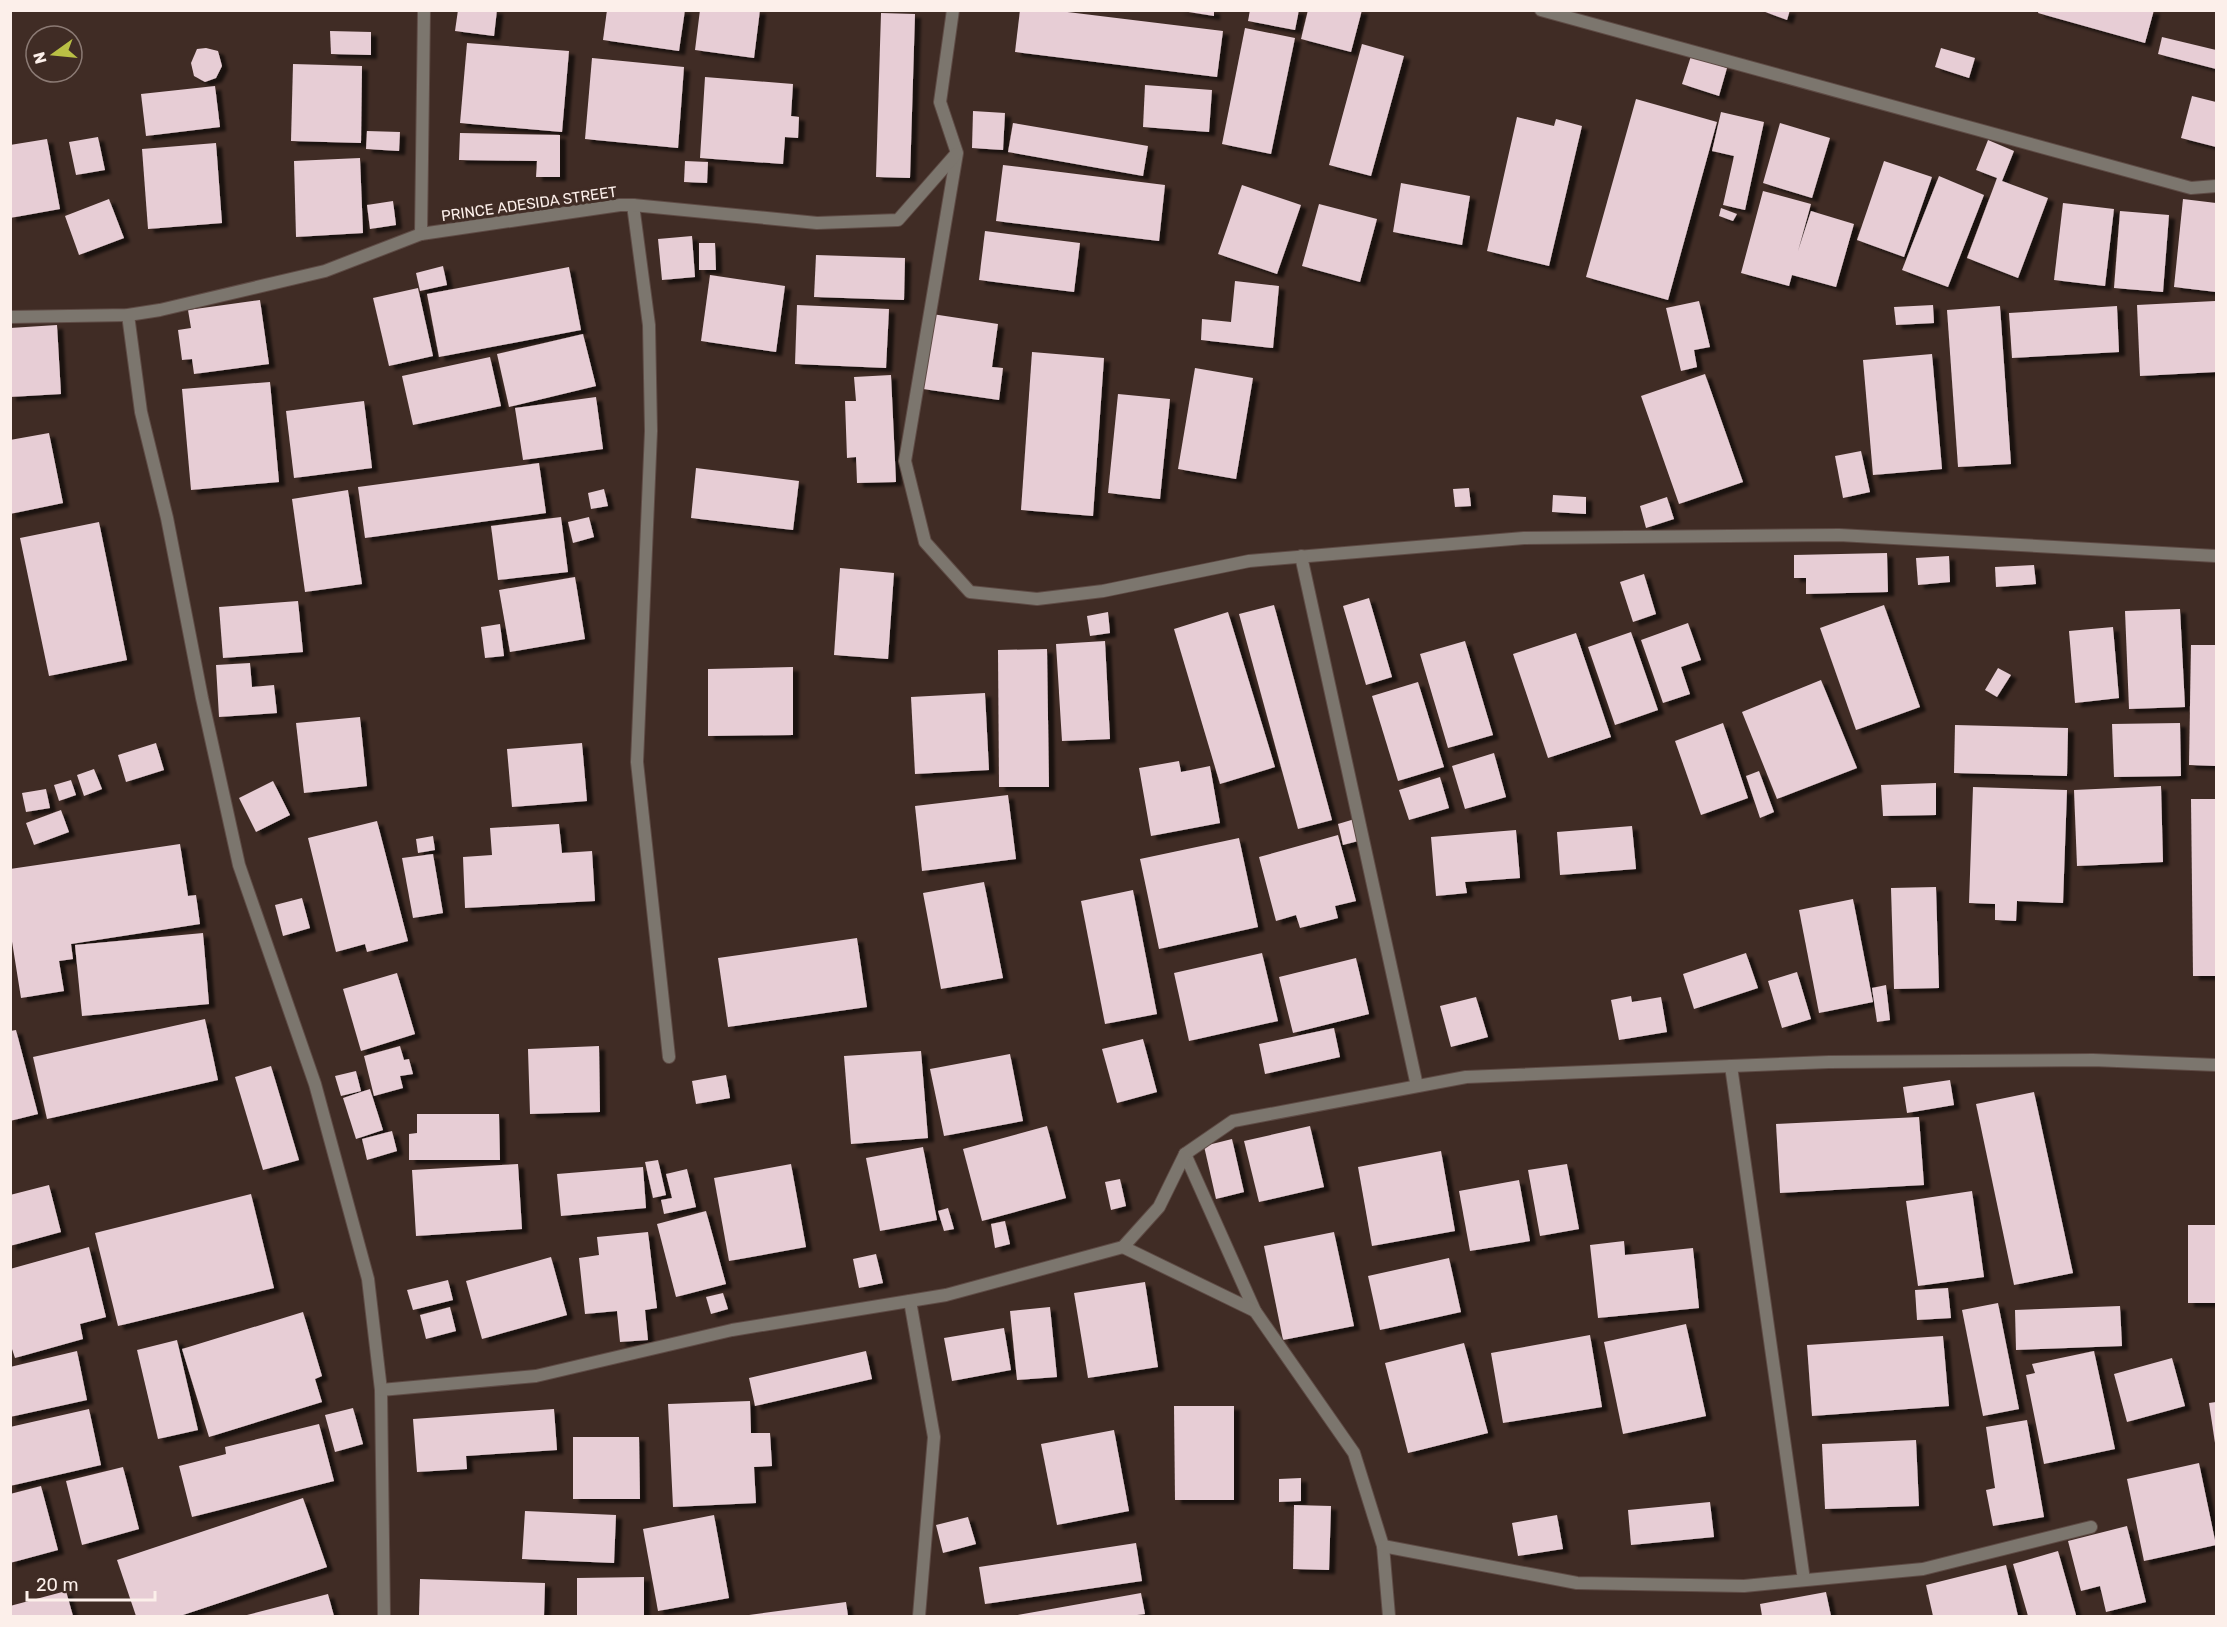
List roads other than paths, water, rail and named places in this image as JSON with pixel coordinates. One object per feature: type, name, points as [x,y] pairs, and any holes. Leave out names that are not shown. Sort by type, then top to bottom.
[{"type":"street","points":[[421,234],[424,10]]},
{"type":"street","points":[[953,10],[940,102],[957,153],[905,461],[925,542],[970,592],[1037,599],[1103,591],[1249,561],[1524,538],[1839,535],[2217,556]]},
{"type":"street","points":[[1541,10],[2191,188],[2217,186]]},
{"type":"street","name":"PRINCE ADESIDA STREET","points":[[10,317],[128,315],[160,310],[325,271],[421,234],[633,205],[817,223],[898,220],[957,153]]},
{"type":"street","points":[[633,205],[649,325],[651,431],[637,762],[669,1057]]},
{"type":"street","points":[[128,315],[141,412],[167,518],[202,698],[239,865],[319,1095],[368,1279],[381,1390],[384,1617]]},
{"type":"street","points":[[1301,556],[1416,1086]]},
{"type":"street","points":[[381,1390],[536,1376],[732,1330],[946,1295],[1123,1247],[1159,1207],[1185,1154],[1233,1121],[1466,1077],[1829,1062],[2082,1060],[2217,1065]]},
{"type":"street","points":[[1731,1066],[1804,1580]]},
{"type":"street","points":[[1185,1154],[1255,1311],[1354,1453],[1383,1546],[1389,1617]]},
{"type":"street","points":[[1123,1247],[1255,1311]]},
{"type":"street","points":[[910,1301],[934,1437],[919,1617]]},
{"type":"street","points":[[1383,1546],[1577,1582],[1744,1586],[1923,1569],[2091,1527]]}]
